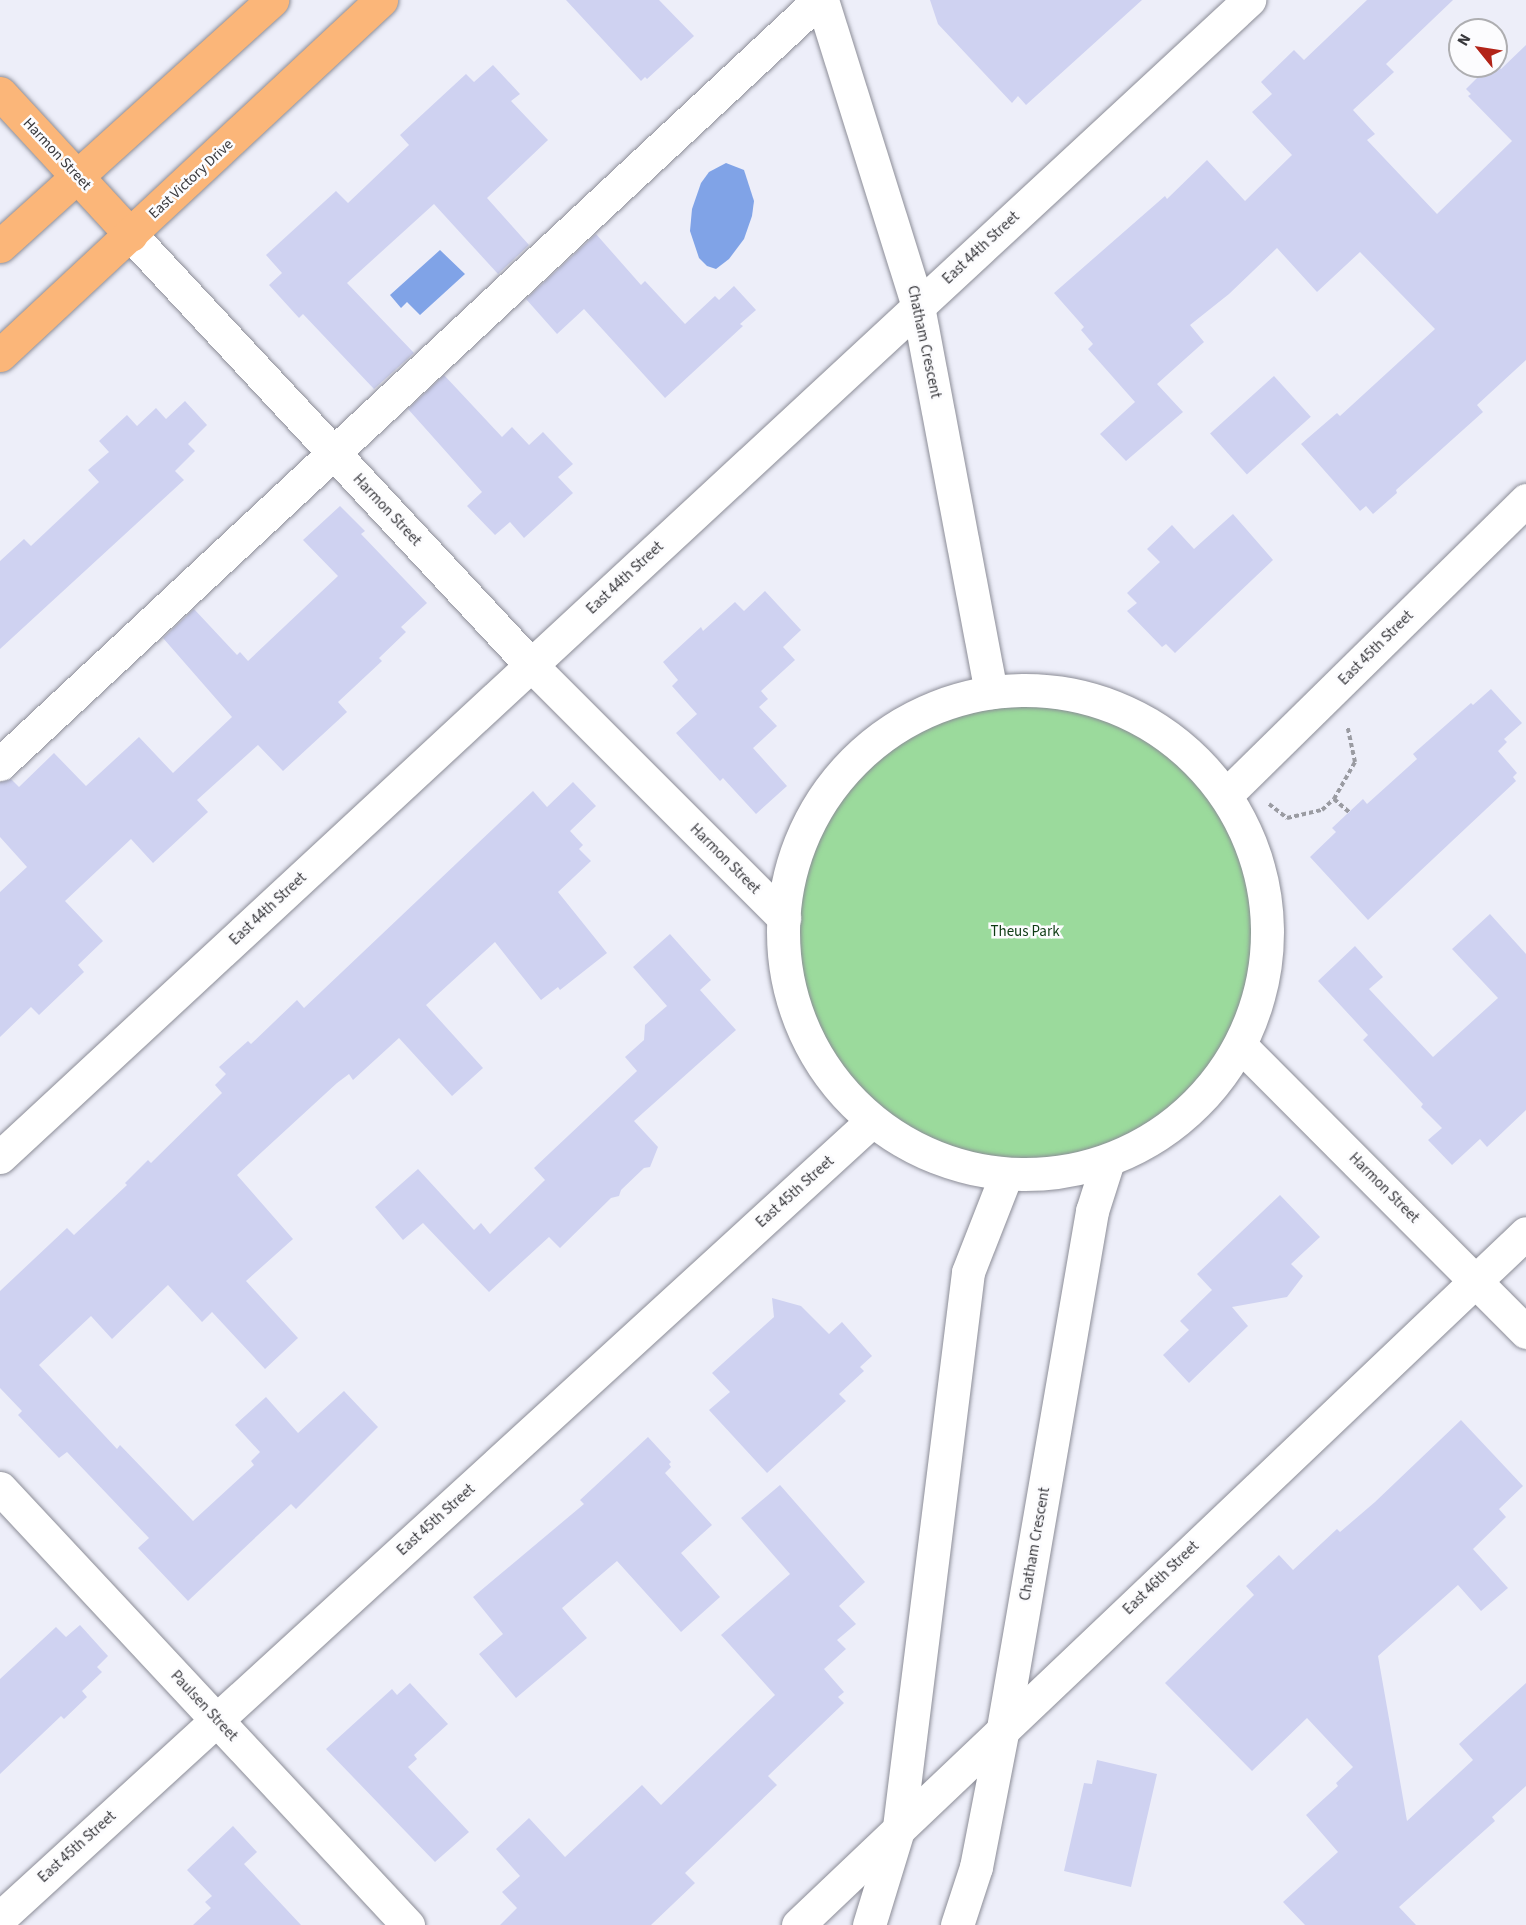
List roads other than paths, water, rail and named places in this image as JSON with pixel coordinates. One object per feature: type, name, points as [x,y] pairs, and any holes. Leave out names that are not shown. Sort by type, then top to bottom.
[{"type":"main road","points":[[0,246],[272,0]]},
{"type":"main road","name":"East Victory Drive","points":[[0,355],[381,0]]},
{"type":"main road","name":"Harmon Street","points":[[0,93],[131,235]]},
{"type":"street","name":"Chatham Crescent","points":[[820,0],[918,306],[991,692]]},
{"type":"street","points":[[0,764],[820,0]]},
{"type":"street","name":"East 44th Street","points":[[0,1157],[1249,0]]},
{"type":"street","name":"Harmon Street","points":[[131,235],[531,665],[784,918]]},
{"type":"street","name":"East 45th Street","points":[[1233,788],[1526,500]]},
{"type":"street","points":[[1034,689],[1076,695],[1117,707],[1154,726],[1233,788],[1263,882],[1266,966],[1240,1045],[1217,1081],[1187,1113],[1153,1139],[1108,1161],[1059,1173],[1006,1175],[963,1168],[923,1153],[872,1121],[823,1066],[802,1028],[789,988],[784,918],[791,873],[806,830],[828,793],[855,760],[910,720],[950,702],[991,692],[1034,689]]},
{"type":"street","name":"Harmon Street","points":[[1240,1045],[1476,1279],[1526,1332]]},
{"type":"street","name":"East 45th Street","points":[[0,1918],[872,1121]]},
{"type":"street","name":"Chatham Crescent","points":[[957,1925],[976,1867],[1003,1728],[1092,1211],[1108,1161]]},
{"type":"street","points":[[869,1925],[899,1827],[968,1272],[1006,1175]]},
{"type":"street","name":"East 46th Street","points":[[798,1925],[1526,1233]]},
{"type":"street","name":"Paulsen Street","points":[[0,1488],[408,1925]]},
{"type":"water","points":[[726,163],[744,170],[754,201],[752,216],[744,239],[729,259],[716,269],[707,266],[699,258],[690,231],[692,209],[701,183],[709,172]]},
{"type":"water","points":[[440,250],[465,274],[420,315],[407,302],[401,308],[390,295]]},
{"type":"park label","name":"Theus Park","points":[[1025,932]]}]
